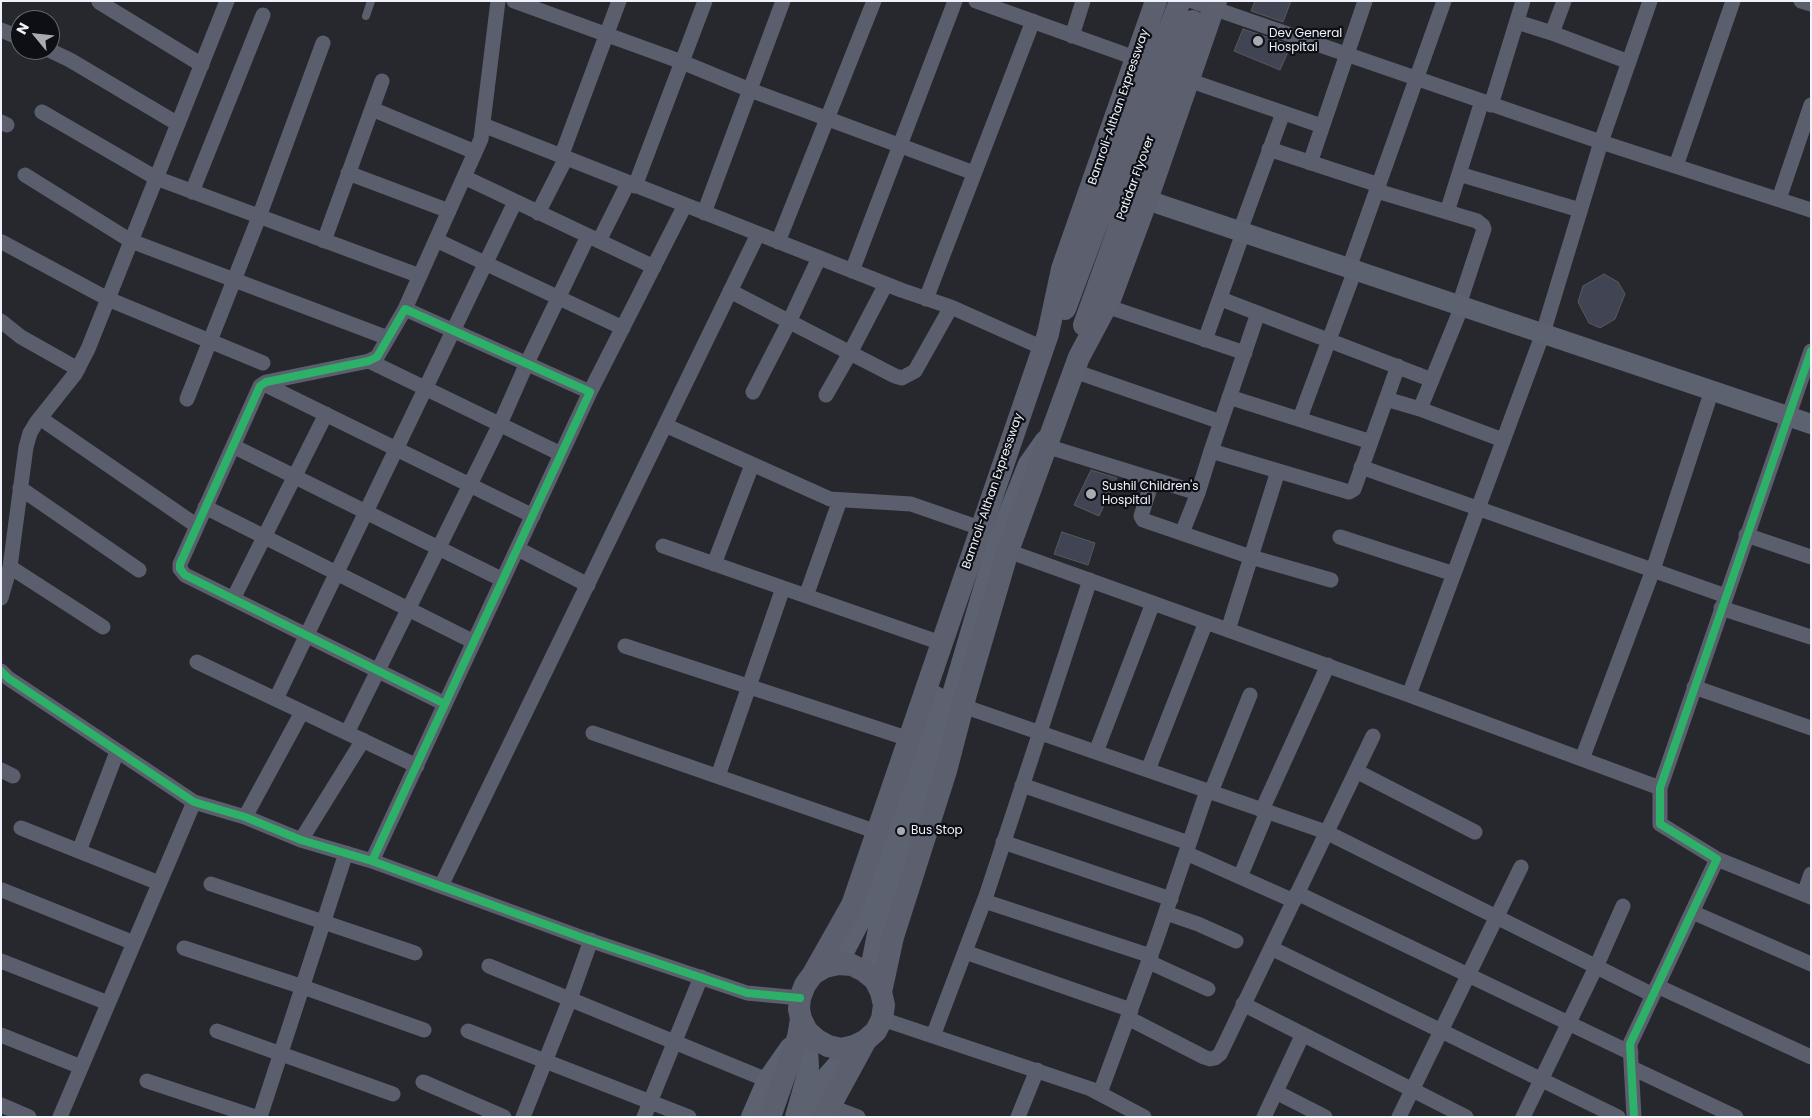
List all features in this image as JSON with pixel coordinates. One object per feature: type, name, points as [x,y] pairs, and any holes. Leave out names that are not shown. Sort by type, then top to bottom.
[{"type":"main road","name":"Bamroli-Althan Expressway","points":[[813,974],[852,905],[1045,341],[1062,269],[1156,1]]},
{"type":"main road","name":"Patidar Flyover","points":[[1045,341],[1066,306],[1180,1]]},
{"type":"main road","name":"Patidar Flyover","points":[[1076,364],[1085,320],[1205,3]]},
{"type":"main road","points":[[875,983],[893,937],[946,771],[1008,551],[1076,364],[1106,306],[1147,200],[1188,80],[1205,3]]},
{"type":"main road","points":[[1147,200],[1811,424]]},
{"type":"main road","points":[[838,964],[864,914],[1016,453],[1016,422]]},
{"type":"main road","points":[[804,1117],[826,1077],[860,1043],[876,1031],[882,1019],[884,1005],[875,983],[880,919],[920,802],[997,542],[1028,464],[1048,439]]},
{"type":"main road","points":[[770,1117],[801,1021],[805,985],[813,974],[825,967],[838,964],[852,965],[875,983]]},
{"type":"main road","points":[[801,1021],[816,1040],[828,1046],[841,1049],[860,1043]]},
{"type":"main road","points":[[751,1117],[767,1080],[801,1021]]},
{"type":"main road","points":[[795,1117],[809,1067],[801,1021]]},
{"type":"main road","points":[[827,1111],[860,1043]]},
{"type":"street","points":[[1,598],[26,447],[30,433],[78,369],[88,349],[227,1]]},
{"type":"street","points":[[445,704],[184,575],[180,569],[180,564],[257,392],[264,384],[266,382],[369,361],[377,357],[405,309],[481,139],[498,1]]},
{"type":"street","points":[[514,1],[682,62],[750,90],[974,173]]},
{"type":"street","points":[[538,213],[564,158],[619,1]]},
{"type":"street","points":[[347,733],[500,424],[558,297],[593,239],[631,184],[682,62],[705,1]]},
{"type":"street","points":[[704,213],[783,1]]},
{"type":"street","points":[[778,242],[874,1]]},
{"type":"street","points":[[852,271],[955,1]]},
{"type":"street","points":[[976,1],[1000,5],[1033,22],[1135,58]]},
{"type":"street","points":[[1072,36],[1082,1]]},
{"type":"street","points":[[1310,162],[1365,1]]},
{"type":"street","points":[[1300,418],[1330,340],[1378,188],[1444,1]]},
{"type":"street","points":[[1448,212],[1459,174],[1517,22],[1523,1]]},
{"type":"street","points":[[1552,33],[1564,1]]},
{"type":"street","points":[[1409,695],[1543,333],[1601,142],[1650,1]]},
{"type":"street","points":[[1676,166],[1733,1]]},
{"type":"street","points":[[1801,1],[1811,4]]},
{"type":"street","points":[[99,2],[202,65]]},
{"type":"street","points":[[1205,3],[1346,55],[1486,103],[1811,210]]},
{"type":"street","points":[[192,192],[263,15]]},
{"type":"street","points":[[926,299],[1033,22]]},
{"type":"street","points":[[1517,22],[1629,62]]},
{"type":"street","points":[[187,399],[259,217],[323,43]]},
{"type":"street","points":[[60,55],[178,124]]},
{"type":"street","points":[[1188,80],[1322,126]]},
{"type":"street","points":[[324,241],[382,81]]},
{"type":"street","points":[[1779,199],[1811,105]]},
{"type":"street","points":[[372,109],[475,152]]},
{"type":"street","points":[[42,112],[156,178],[420,276]]},
{"type":"street","points":[[1205,340],[1221,299],[1241,232],[1283,113]]},
{"type":"street","points":[[483,125],[852,271],[1045,341]]},
{"type":"street","points":[[1269,149],[1481,223],[1484,229],[1461,306],[1420,409]]},
{"type":"street","points":[[348,173],[449,211]]},
{"type":"street","points":[[1459,174],[1580,210]]},
{"type":"street","points":[[25,175],[131,241],[388,338]]},
{"type":"street","points":[[464,177],[654,267]]},
{"type":"street","points":[[276,699],[515,202]]},
{"type":"street","points":[[372,862],[590,392],[685,205]]},
{"type":"street","points":[[441,886],[758,234]]},
{"type":"street","points":[[436,240],[623,328]]},
{"type":"street","points":[[2,242],[108,300],[263,363]]},
{"type":"street","points":[[752,392],[789,322],[819,258]]},
{"type":"street","points":[[826,395],[886,284]]},
{"type":"street","points":[[730,291],[902,378],[915,371],[951,307]]},
{"type":"street","points":[[1221,299],[1432,380]]},
{"type":"street","points":[[1106,306],[1245,352]]},
{"type":"street","points":[[405,309],[590,392]]},
{"type":"street","points":[[1182,533],[1198,493],[1258,313]]},
{"type":"street","points":[[1,321],[20,337],[78,369]]},
{"type":"street","points":[[1810,356],[1787,416],[1660,788],[1660,824],[1717,858],[1808,896],[1811,874]]},
{"type":"street","points":[[369,361],[561,454]]},
{"type":"street","points":[[1076,364],[1221,422]]},
{"type":"street","points":[[1211,451],[1349,492],[1354,490],[1398,366]]},
{"type":"street","points":[[264,384],[533,516]]},
{"type":"street","points":[[1582,759],[1653,570],[1712,390]]},
{"type":"street","points":[[1229,397],[1371,442]]},
{"type":"street","points":[[1386,399],[1420,409],[1504,440]]},
{"type":"street","points":[[232,599],[326,414]]},
{"type":"street","points":[[40,418],[197,526]]},
{"type":"street","points":[[665,425],[830,499],[911,504],[980,528]]},
{"type":"street","points":[[1048,439],[1153,479],[1198,493]]},
{"type":"street","points":[[233,446],[503,580]]},
{"type":"street","points":[[714,564],[752,465]]},
{"type":"street","points":[[1361,467],[1478,510],[1653,570],[1723,602],[1811,637]]},
{"type":"street","points":[[1228,630],[1278,471]]},
{"type":"street","points":[[1153,479],[1141,516],[1143,520],[1251,557],[1331,580]]},
{"type":"street","points":[[20,488],[139,570]]},
{"type":"street","points":[[806,596],[840,500]]},
{"type":"street","points":[[205,507],[474,642]]},
{"type":"street","points":[[1746,535],[1811,557]]},
{"type":"street","points":[[1340,537],[1454,574]]},
{"type":"street","points":[[663,546],[941,644]]},
{"type":"street","points":[[518,549],[588,585]]},
{"type":"street","points":[[1008,551],[1409,695],[1660,788]]},
{"type":"street","points":[[8,559],[103,627]]},
{"type":"street","points":[[933,1036],[984,901],[1090,580]]},
{"type":"street","points":[[718,776],[783,588]]},
{"type":"street","points":[[1096,752],[1153,603]]},
{"type":"street","points":[[1148,770],[1206,622]]},
{"type":"street","points":[[625,646],[909,739]]},
{"type":"street","points":[[197,662],[417,766]]},
{"type":"street","points":[[1240,877],[1265,811],[1328,666]]},
{"type":"street","points":[[1,671],[8,678],[194,802],[244,817],[301,840],[346,853],[747,993],[801,1021]]},
{"type":"street","points":[[1694,687],[1810,726]]},
{"type":"street","points":[[1100,1093],[1150,959],[1209,791],[1250,696]]},
{"type":"street","points":[[963,706],[1326,832],[1596,967],[1655,990],[1811,1057]]},
{"type":"street","points":[[244,817],[302,712]]},
{"type":"street","points":[[593,733],[877,832]]},
{"type":"street","points":[[965,952],[1130,1014],[1210,1059],[1215,1058],[1220,1054],[1373,736]]},
{"type":"street","points":[[301,840],[363,740]]},
{"type":"street","points":[[79,851],[118,752]]},
{"type":"street","points":[[1356,771],[1475,832]]},
{"type":"street","points":[[1022,785],[1188,848],[1240,877],[1295,897],[1468,975],[1568,1023],[1631,1061],[1736,1117]]},
{"type":"street","points":[[60,1117],[194,802]]},
{"type":"street","points":[[21,828],[160,883]]},
{"type":"street","points":[[1003,842],[1170,899]]},
{"type":"street","points":[[147,1080],[258,1117],[281,1054],[346,853]]},
{"type":"street","points":[[1634,1117],[1630,1044],[1717,858]]},
{"type":"street","points":[[1399,1117],[1521,867]]},
{"type":"street","points":[[211,884],[415,953]]},
{"type":"street","points":[[2,890],[134,943]]},
{"type":"street","points":[[984,901],[1150,959],[1208,989]]},
{"type":"street","points":[[1523,1117],[1596,967],[1623,906]]},
{"type":"street","points":[[1692,912],[1811,964]]},
{"type":"street","points":[[1166,913],[1198,924],[1236,941]]},
{"type":"street","points":[[523,1117],[570,999],[591,940]]},
{"type":"street","points":[[184,948],[303,987],[424,1030]]},
{"type":"street","points":[[1271,948],[1618,1117]]},
{"type":"street","points":[[1,961],[108,1003]]},
{"type":"street","points":[[489,966],[767,1080]]},
{"type":"street","points":[[644,1117],[701,977]]},
{"type":"street","points":[[1244,1004],[1466,1117]]},
{"type":"street","points":[[882,1019],[1091,1089],[1144,1117]]},
{"type":"street","points":[[217,1031],[393,1094]]},
{"type":"street","points":[[468,1031],[689,1117]]},
{"type":"street","points":[[1264,1117],[1303,1034]]},
{"type":"street","points":[[1,1035],[81,1067]]},
{"type":"street","points":[[1018,1117],[1037,1070]]},
{"type":"street","points":[[423,1082],[504,1117]]},
{"type":"street","points":[[1276,1092],[1325,1117]]},
{"type":"street","points":[[1,1105],[29,1117]]},
{"type":"street","points":[[827,1111],[858,1117]]},
{"type":"lane","points":[[366,16],[371,1]]},
{"type":"building","points":[[1255,1],[1291,1],[1283,22],[1251,11]]},
{"type":"building","points":[[1243,29],[1291,45],[1280,70],[1234,51]]},
{"type":"building","points":[[1604,274],[1618,282],[1625,294],[1615,319],[1600,328],[1589,323],[1578,302],[1583,286]]},
{"type":"building","points":[[1091,470],[1117,478],[1099,516],[1074,505]]},
{"type":"building","points":[[1062,532],[1095,543],[1088,565],[1054,554]]},
{"type":"cycle path","points":[[372,861],[590,392],[405,309],[377,357],[369,361],[266,382],[260,386],[180,564],[180,569],[185,575],[445,704]]},
{"type":"cycle path","points":[[1634,1117],[1630,1044],[1717,859],[1660,824],[1660,788],[1811,351]]},
{"type":"cycle path","points":[[1,671],[8,678],[194,802],[245,817],[301,840],[372,861],[583,938],[747,993],[800,998]]},
{"type":"place","name":"Dev General Hospital","points":[[1258,41]]},
{"type":"place","name":"Sushil Children's Hospital","points":[[1091,494]]},
{"type":"place","name":"Bus Stop","points":[[901,831]]}]
